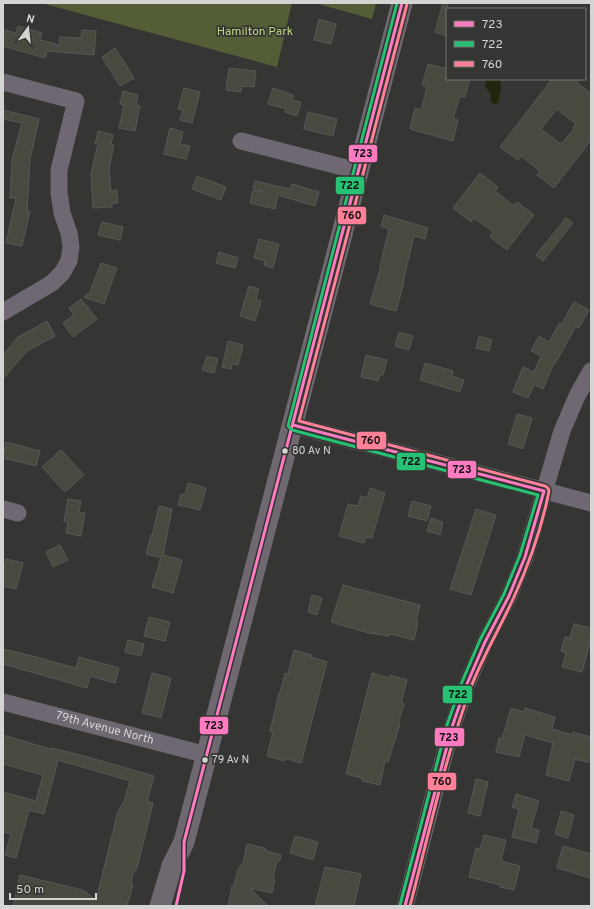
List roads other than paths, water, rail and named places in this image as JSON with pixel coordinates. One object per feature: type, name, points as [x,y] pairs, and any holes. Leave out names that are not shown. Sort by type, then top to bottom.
[{"type":"main road","points":[[160,906],[172,866],[184,842],[402,3]]},
{"type":"main road","points":[[176,906],[184,871],[184,842]]},
{"type":"street","points":[[3,82],[76,101],[59,170],[59,192],[62,213],[70,233],[71,247],[68,261],[62,273],[52,283],[3,312]]},
{"type":"street","points":[[241,141],[358,171]]},
{"type":"street","points":[[405,906],[440,771],[467,684],[485,642],[509,596],[525,556],[562,431],[577,396],[591,371]]},
{"type":"street","points":[[293,425],[591,503]]},
{"type":"street","name":"79th Avenue North","points":[[3,702],[207,755]]},
{"type":"place","name":"80 Av N","points":[[285,451]]},
{"type":"place","name":"79 Av N","points":[[205,760]]},
{"type":"park label","name":"Hamilton Park","points":[[255,32]]}]
